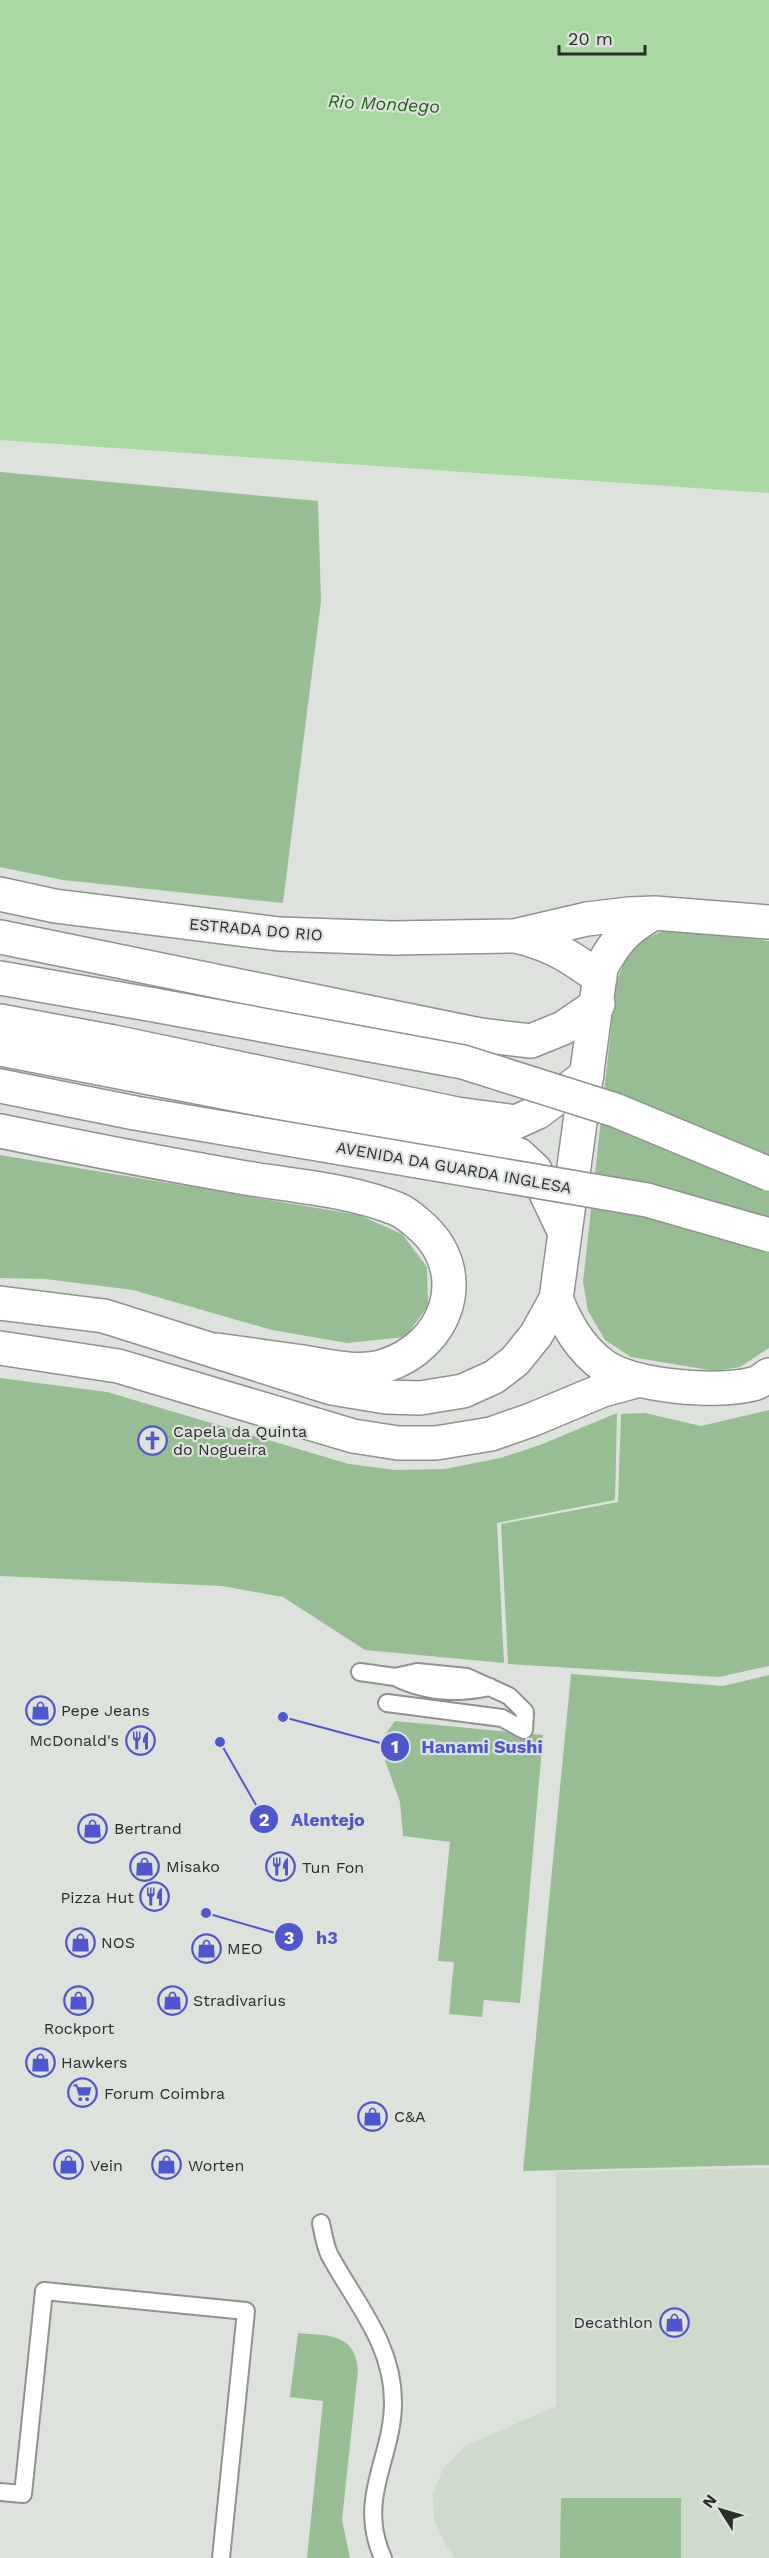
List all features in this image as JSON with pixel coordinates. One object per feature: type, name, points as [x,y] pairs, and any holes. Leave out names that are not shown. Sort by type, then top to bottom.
[{"type":"main road","name":"ESTRADA DO RIO","points":[[0,894],[55,906],[279,934],[393,938],[514,936],[587,919],[654,913],[769,922]]},
{"type":"main road","points":[[0,1303],[104,1316],[332,1388],[386,1397],[420,1398],[463,1391],[494,1377],[515,1361],[536,1335],[556,1299],[601,968],[616,941],[633,925],[654,913]]},
{"type":"main road","name":"ESTRADA DO RIO","points":[[514,936],[545,943],[565,953],[599,991]]},
{"type":"main road","points":[[0,937],[469,1033],[531,1041],[563,1028],[599,991]]},
{"type":"main road","points":[[0,978],[463,1062],[615,1110],[769,1174]]},
{"type":"main road","points":[[0,1022],[114,1042],[457,1114],[516,1122],[538,1112],[587,1075]]},
{"type":"main road","points":[[0,1049],[497,1145],[519,1155],[535,1170],[564,1231]]},
{"type":"main road","name":"AVENIDA DA GUARDA INGLESA","points":[[0,1086],[135,1113],[647,1200],[769,1235]]},
{"type":"main road","points":[[0,1131],[132,1158],[356,1197],[399,1210],[416,1221],[436,1240],[446,1261],[451,1289],[443,1317],[429,1337],[406,1357],[382,1367],[350,1369],[217,1350]]},
{"type":"main road","points":[[556,1299],[567,1325],[582,1345],[605,1366],[636,1381],[719,1389],[756,1384],[769,1375]]},
{"type":"main road","points":[[0,1348],[118,1366],[353,1436],[398,1443],[436,1443],[491,1434],[603,1390],[636,1381]]},
{"type":"lane","points":[[360,1672],[395,1677],[417,1672],[467,1677],[509,1696],[525,1712],[524,1730],[502,1718],[387,1702]]},
{"type":"lane","points":[[321,2223],[328,2252],[372,2321],[391,2372],[393,2403],[372,2508],[378,2549],[382,2558]]},
{"type":"lane","points":[[0,2492],[23,2494],[44,2291],[246,2311],[221,2558]]},
{"type":"shaded area","points":[[0,472],[318,501],[321,601],[283,903],[63,880],[0,867]]},
{"type":"shaded area","points":[[671,928],[769,941],[769,1348],[740,1367],[715,1371],[631,1357],[605,1340],[588,1311],[583,1282],[616,984],[629,954],[649,937]]},
{"type":"shaded area","points":[[0,1155],[359,1215],[402,1234],[427,1267],[428,1306],[405,1337],[347,1343],[272,1330],[133,1290],[45,1279],[0,1278]]},
{"type":"shaded area","points":[[0,1378],[107,1392],[349,1464],[396,1470],[445,1469],[500,1458],[540,1445],[617,1413],[615,1500],[497,1523],[504,1663],[365,1650],[283,1597],[222,1586],[0,1576]]},
{"type":"shaded area","points":[[769,1410],[769,1666],[719,1677],[508,1664],[501,1524],[618,1502],[621,1414],[645,1413],[701,1426]]},
{"type":"shaded area","points":[[571,1674],[723,1686],[769,1675],[769,2165],[523,2171]]},
{"type":"shaded area","points":[[395,1721],[543,1735],[520,2003],[484,2000],[482,2017],[449,2014],[454,1962],[438,1961],[450,1842],[403,1836],[400,1802],[379,1743]]},
{"type":"shaded area","points":[[769,2168],[769,2558],[456,2558],[446,2546],[434,2519],[433,2493],[443,2469],[465,2446],[556,2406],[556,2172]]},
{"type":"shaded area","points":[[298,2333],[338,2338],[345,2342],[356,2358],[358,2370],[342,2520],[350,2558],[307,2558],[323,2401],[290,2397]]},
{"type":"shaded area","points":[[561,2498],[681,2498],[681,2558],[560,2558]]},
{"type":"water","name":"Rio Mondego","points":[[0,0],[769,0],[769,493],[0,440]]},
{"type":"place","name":"Capela da Quinta do Nogueira","points":[[152,1440]]},
{"type":"place","name":"Pepe Jeans","points":[[40,1710]]},
{"type":"place","name":"Hanami Sushi","points":[[283,1717]]},
{"type":"place","name":"McDonald's","points":[[140,1740]]},
{"type":"place","name":"Alentejo","points":[[220,1742]]},
{"type":"place","name":"Bertrand","points":[[93,1828]]},
{"type":"place","name":"Misako","points":[[145,1866]]},
{"type":"place","name":"Tun Fon","points":[[281,1867]]},
{"type":"place","name":"Pizza Hut","points":[[155,1897]]},
{"type":"place","name":"h3","points":[[206,1913]]},
{"type":"place","name":"NOS","points":[[80,1942]]},
{"type":"place","name":"MEO","points":[[206,1948]]},
{"type":"place","name":"Rockport","points":[[79,2000]]},
{"type":"place","name":"Stradivarius","points":[[172,2000]]},
{"type":"place","name":"Hawkers","points":[[40,2062]]},
{"type":"place","name":"Forum Coimbra","points":[[83,2093]]},
{"type":"place","name":"C&A","points":[[373,2116]]},
{"type":"place","name":"Vein","points":[[69,2165]]},
{"type":"place","name":"Worten","points":[[167,2165]]},
{"type":"place","name":"Decathlon","points":[[674,2322]]}]
